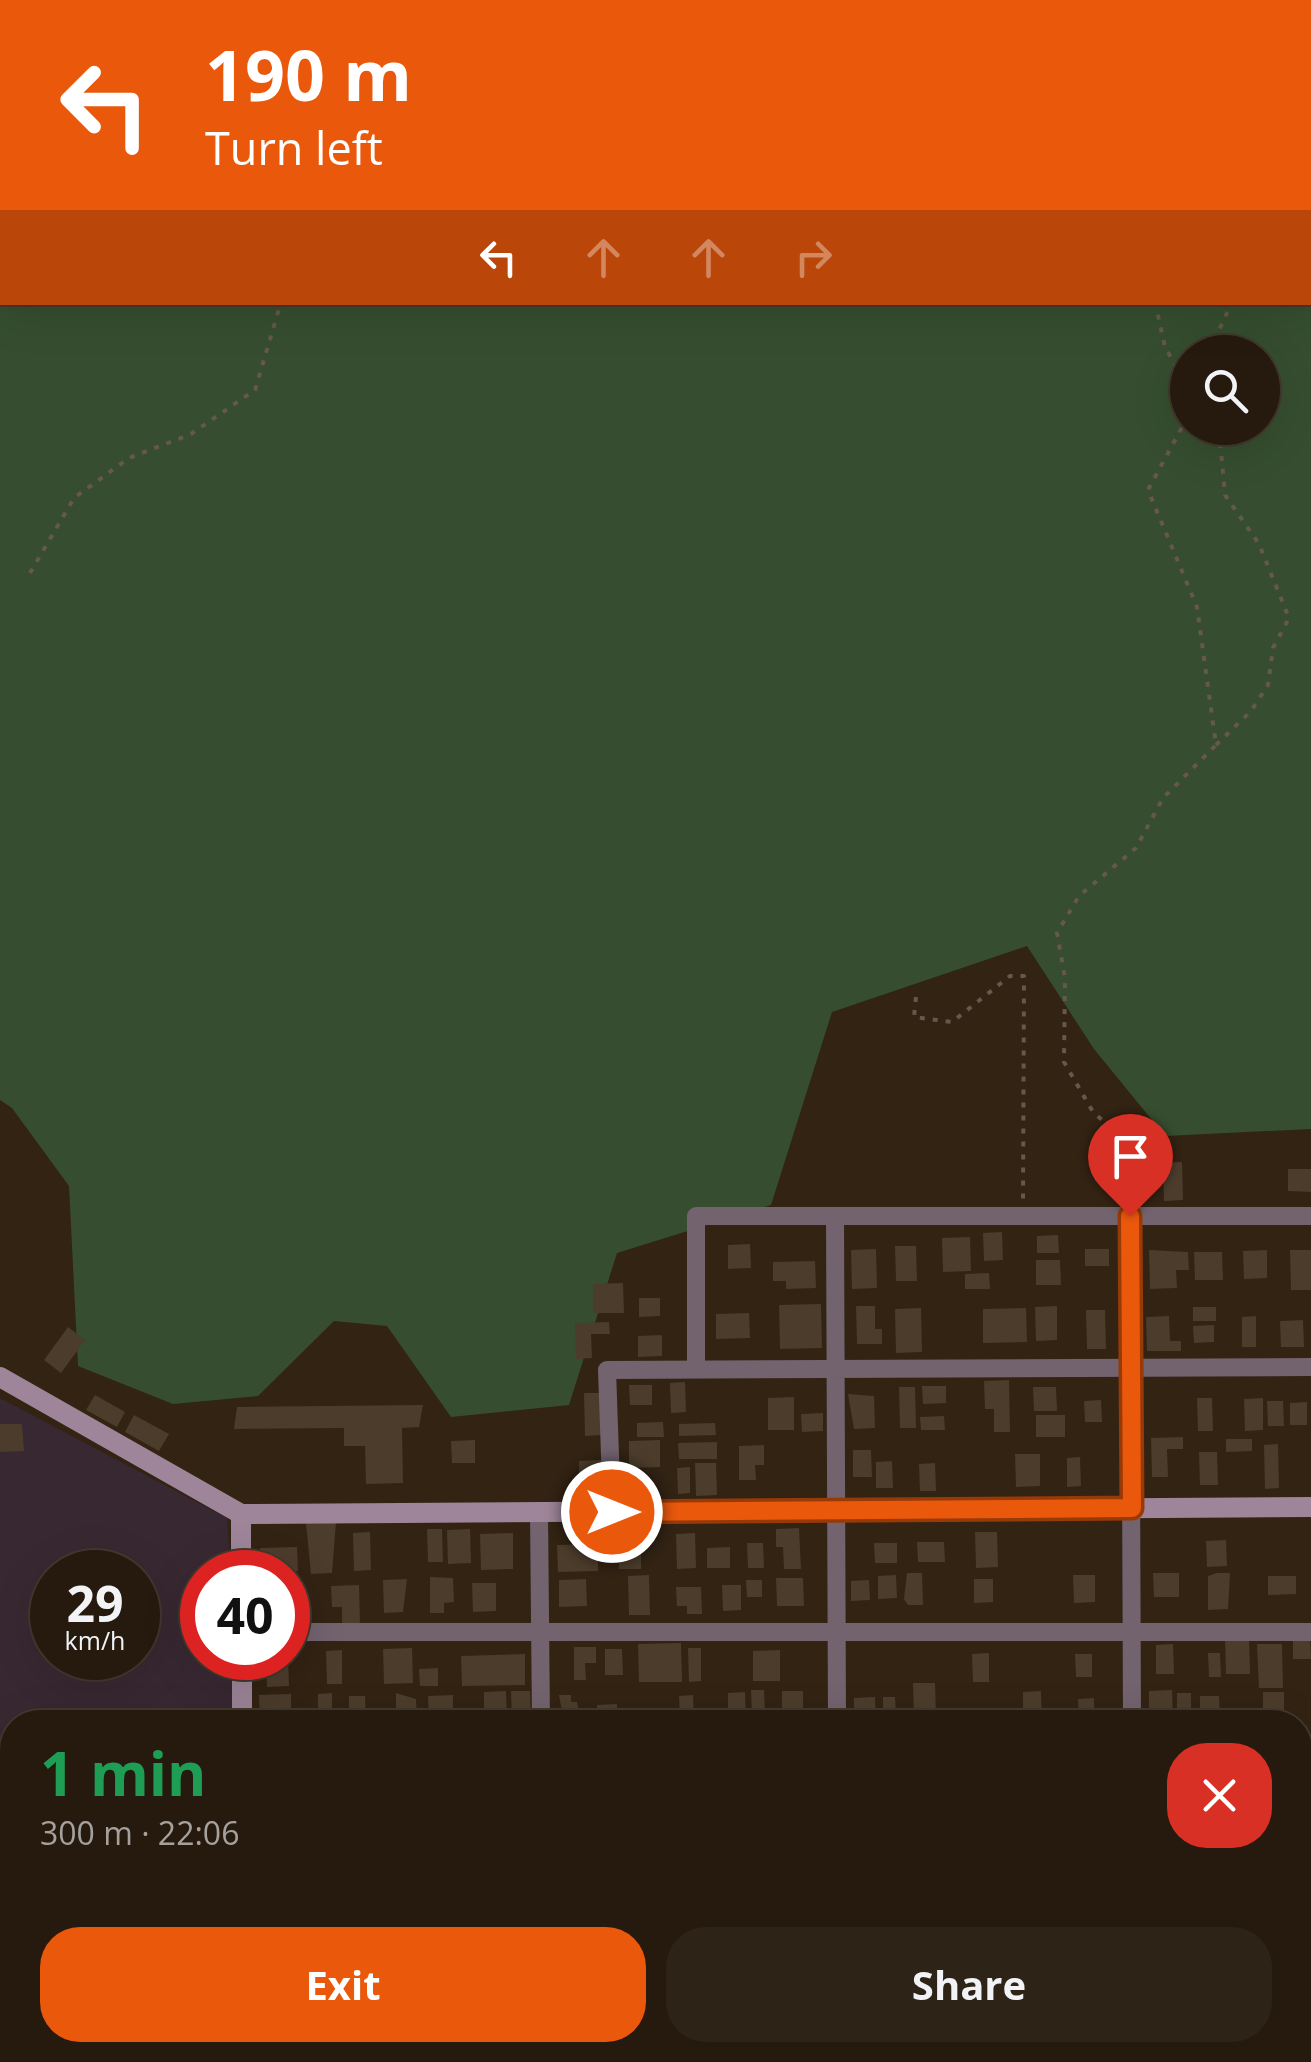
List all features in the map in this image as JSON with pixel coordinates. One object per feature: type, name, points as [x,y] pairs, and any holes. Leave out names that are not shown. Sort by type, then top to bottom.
[{"type":"street","points":[[696,1369],[696,1216],[1311,1216]]},
{"type":"street","points":[[836,1216],[838,1710]]},
{"type":"street","points":[[1130,1216],[1132,1710]]},
{"type":"street","points":[[612,1512],[607,1370],[1311,1367]]},
{"type":"street","points":[[0,1377],[241,1514],[1311,1507]]},
{"type":"street","points":[[540,1512],[541,1710]]},
{"type":"street","points":[[241,1514],[241,1550]]},
{"type":"street","points":[[310,1632],[1311,1632]]},
{"type":"street","points":[[242,1680],[242,1710]]},
{"type":"path","points":[[30,573],[74,498],[129,458],[191,434],[255,390],[280,305]]},
{"type":"path","points":[[1156,305],[1164,347],[1170,357]]},
{"type":"path","points":[[1217,335],[1231,305]]},
{"type":"path","points":[[1172,445],[1148,490],[1197,607],[1216,745]]},
{"type":"path","points":[[1130,1216],[1132,1146],[1093,1112],[1064,1062],[1065,978],[1058,933],[1079,896],[1136,848],[1163,798],[1251,711],[1268,684],[1273,648],[1289,618],[1259,544],[1225,495],[1221,445]]},
{"type":"path","points":[[916,997],[914,1017],[952,1022],[1010,976],[1024,976],[1024,1216]]},
{"type":"shaded area","points":[[0,1398],[227,1518],[229,1550],[180,1550],[180,1680],[232,1680],[232,1710],[0,1710]]},
{"type":"green space","points":[[0,305],[1311,305],[1311,1129],[1165,1136],[1094,1049],[1027,946],[832,1012],[771,1205],[617,1253],[569,1405],[451,1417],[387,1326],[334,1321],[258,1396],[173,1404],[78,1366],[69,1186],[12,1108],[0,1100]]},
{"type":"building","points":[[1182,1162],[1183,1200],[1164,1201],[1163,1163]]},
{"type":"building","points":[[1288,1169],[1311,1169],[1311,1192],[1288,1191]]},
{"type":"building","points":[[1002,1232],[1003,1260],[984,1261],[983,1233]]},
{"type":"building","points":[[1058,1235],[1059,1253],[1037,1253],[1037,1236]]},
{"type":"building","points":[[970,1237],[971,1271],[943,1272],[942,1238]]},
{"type":"building","points":[[750,1244],[751,1268],[728,1269],[728,1245]]},
{"type":"building","points":[[895,1246],[916,1246],[917,1281],[896,1281]]},
{"type":"building","points":[[876,1249],[877,1288],[852,1289],[851,1250]]},
{"type":"building","points":[[1085,1249],[1109,1249],[1109,1266],[1085,1266]]},
{"type":"building","points":[[1149,1250],[1188,1252],[1189,1270],[1176,1270],[1177,1288],[1150,1289]]},
{"type":"building","points":[[1267,1250],[1267,1278],[1244,1279],[1243,1251]]},
{"type":"building","points":[[1290,1250],[1311,1250],[1311,1290],[1291,1290]]},
{"type":"building","points":[[1194,1252],[1222,1252],[1223,1280],[1195,1280]]},
{"type":"building","points":[[1036,1260],[1060,1260],[1061,1285],[1036,1285]]},
{"type":"building","points":[[815,1261],[816,1288],[786,1289],[786,1281],[773,1281],[773,1262]]},
{"type":"building","points":[[989,1273],[990,1289],[965,1289],[965,1274]]},
{"type":"building","points":[[623,1283],[624,1313],[593,1313],[593,1284]]},
{"type":"building","points":[[639,1298],[660,1298],[660,1316],[639,1317]]},
{"type":"building","points":[[821,1304],[822,1348],[780,1349],[779,1305]]},
{"type":"building","points":[[856,1306],[875,1306],[875,1329],[882,1329],[882,1344],[857,1344]]},
{"type":"building","points":[[1057,1306],[1057,1340],[1036,1341],[1035,1307]]},
{"type":"building","points":[[1193,1307],[1216,1307],[1216,1321],[1193,1321]]},
{"type":"building","points":[[921,1308],[922,1352],[896,1353],[895,1309]]},
{"type":"building","points":[[1026,1308],[1027,1342],[983,1343],[983,1309]]},
{"type":"building","points":[[1086,1310],[1105,1310],[1106,1349],[1087,1349]]},
{"type":"building","points":[[749,1313],[750,1338],[716,1339],[716,1314]]},
{"type":"building","points":[[1169,1316],[1170,1341],[1181,1341],[1181,1351],[1147,1351],[1146,1317]]},
{"type":"building","points":[[1256,1316],[1256,1347],[1242,1347],[1242,1317]]},
{"type":"building","points":[[1303,1320],[1304,1347],[1281,1347],[1280,1321]]},
{"type":"building","points":[[609,1322],[610,1334],[591,1334],[592,1358],[576,1359],[575,1323]]},
{"type":"building","points":[[1214,1325],[1214,1342],[1194,1343],[1193,1326]]},
{"type":"building","points":[[68,1327],[85,1340],[61,1373],[44,1360]]},
{"type":"building","points":[[662,1335],[662,1356],[638,1357],[638,1336]]},
{"type":"building","points":[[1009,1380],[1010,1432],[994,1432],[994,1409],[985,1409],[984,1381]]},
{"type":"building","points":[[685,1382],[686,1412],[671,1413],[670,1383]]},
{"type":"building","points":[[629,1385],[652,1385],[652,1405],[630,1405]]},
{"type":"building","points":[[922,1386],[946,1386],[946,1403],[923,1404]]},
{"type":"building","points":[[899,1387],[915,1387],[916,1428],[900,1428]]},
{"type":"building","points":[[1033,1387],[1056,1387],[1057,1411],[1034,1411]]},
{"type":"building","points":[[584,1393],[600,1393],[601,1435],[585,1436]]},
{"type":"building","points":[[848,1394],[874,1396],[875,1428],[854,1429]]},
{"type":"building","points":[[95,1395],[125,1412],[117,1427],[86,1410]]},
{"type":"building","points":[[794,1397],[794,1430],[768,1430],[768,1398]]},
{"type":"building","points":[[1197,1398],[1212,1398],[1213,1431],[1198,1431]]},
{"type":"building","points":[[1263,1398],[1263,1430],[1245,1431],[1244,1399]]},
{"type":"building","points":[[1101,1400],[1102,1422],[1085,1422],[1084,1401]]},
{"type":"building","points":[[1267,1401],[1283,1401],[1284,1426],[1268,1426]]},
{"type":"building","points":[[1307,1402],[1307,1425],[1290,1425],[1290,1403]]},
{"type":"building","points":[[423,1405],[419,1427],[402,1428],[403,1483],[366,1484],[365,1446],[344,1446],[344,1428],[234,1429],[237,1407]]},
{"type":"building","points":[[823,1413],[823,1431],[802,1432],[801,1414]]},
{"type":"building","points":[[134,1415],[169,1434],[159,1451],[125,1432]]},
{"type":"building","points":[[1036,1415],[1065,1415],[1065,1437],[1036,1437]]},
{"type":"building","points":[[944,1416],[945,1430],[921,1430],[920,1417]]},
{"type":"building","points":[[663,1422],[664,1437],[637,1437],[637,1423]]},
{"type":"building","points":[[715,1423],[716,1435],[679,1436],[679,1424]]},
{"type":"building","points":[[0,1424],[22,1424],[24,1451],[0,1452]]},
{"type":"building","points":[[1183,1437],[1183,1449],[1167,1449],[1168,1477],[1152,1477],[1151,1438]]},
{"type":"building","points":[[1226,1439],[1252,1439],[1252,1451],[1226,1452]]},
{"type":"building","points":[[475,1440],[475,1463],[452,1463],[451,1441]]},
{"type":"building","points":[[660,1440],[660,1467],[629,1468],[629,1441]]},
{"type":"building","points":[[717,1442],[717,1459],[679,1459],[678,1443]]},
{"type":"building","points":[[1278,1444],[1279,1488],[1265,1489],[1264,1445]]},
{"type":"building","points":[[764,1445],[764,1465],[755,1465],[756,1480],[739,1480],[739,1446]]},
{"type":"building","points":[[853,1450],[871,1450],[872,1477],[853,1477]]},
{"type":"building","points":[[1199,1452],[1217,1452],[1218,1485],[1200,1485]]},
{"type":"building","points":[[1015,1454],[1040,1454],[1040,1486],[1016,1487]]},
{"type":"building","points":[[1080,1457],[1081,1486],[1067,1487],[1067,1458]]},
{"type":"building","points":[[601,1460],[601,1493],[579,1493],[579,1461]]},
{"type":"building","points":[[892,1461],[893,1488],[876,1488],[876,1462]]},
{"type":"building","points":[[695,1463],[716,1463],[717,1495],[696,1496]]},
{"type":"building","points":[[935,1463],[936,1491],[920,1491],[919,1464]]},
{"type":"building","points":[[690,1467],[690,1493],[678,1494],[677,1468]]},
{"type":"building","points":[[624,1475],[640,1475],[640,1494],[624,1495]]},
{"type":"building","points":[[336,1522],[332,1573],[311,1574],[306,1523]]},
{"type":"building","points":[[799,1528],[801,1569],[784,1569],[783,1547],[776,1547],[776,1529]]},
{"type":"building","points":[[427,1529],[442,1529],[443,1562],[428,1562]]},
{"type":"building","points":[[470,1529],[471,1563],[448,1564],[447,1530]]},
{"type":"building","points":[[370,1532],[371,1570],[354,1571],[353,1533]]},
{"type":"building","points":[[975,1532],[997,1532],[998,1567],[976,1568]]},
{"type":"building","points":[[513,1533],[513,1569],[481,1570],[480,1534]]},
{"type":"building","points":[[695,1533],[696,1568],[677,1569],[676,1534]]},
{"type":"building","points":[[1226,1540],[1227,1566],[1207,1567],[1206,1541]]},
{"type":"building","points":[[917,1542],[944,1542],[945,1562],[918,1562]]},
{"type":"building","points":[[619,1543],[641,1543],[641,1569],[619,1569]]},
{"type":"building","points":[[747,1543],[763,1543],[764,1568],[748,1568]]},
{"type":"building","points":[[874,1543],[897,1543],[897,1563],[875,1563]]},
{"type":"building","points":[[598,1544],[598,1571],[558,1572],[557,1545]]},
{"type":"building","points":[[297,1547],[297,1550],[260,1550]]},
{"type":"building","points":[[730,1547],[730,1568],[707,1568],[707,1548]]},
{"type":"building","points":[[907,1573],[922,1573],[923,1605],[908,1605],[904,1599]]},
{"type":"building","points":[[1153,1573],[1179,1573],[1179,1597],[1154,1597]]},
{"type":"building","points":[[1230,1573],[1228,1609],[1208,1610],[1208,1576]]},
{"type":"building","points":[[649,1575],[650,1615],[629,1615],[628,1576]]},
{"type":"building","points":[[896,1575],[897,1598],[878,1599],[878,1576]]},
{"type":"building","points":[[1073,1575],[1095,1575],[1095,1602],[1074,1603]]},
{"type":"building","points":[[1268,1576],[1296,1576],[1296,1594],[1268,1595]]},
{"type":"building","points":[[430,1577],[453,1578],[454,1602],[444,1603],[444,1613],[430,1613]]},
{"type":"building","points":[[776,1578],[803,1578],[804,1606],[777,1606]]},
{"type":"building","points":[[407,1579],[403,1612],[384,1613],[383,1580]]},
{"type":"building","points":[[586,1579],[587,1606],[559,1607],[559,1580]]},
{"type":"building","points":[[974,1579],[993,1579],[993,1602],[974,1603]]},
{"type":"building","points":[[746,1580],[762,1580],[762,1597],[747,1597]]},
{"type":"building","points":[[869,1580],[870,1600],[851,1601],[851,1581]]},
{"type":"building","points":[[472,1583],[496,1583],[496,1611],[473,1612]]},
{"type":"building","points":[[359,1585],[360,1624],[342,1624],[342,1607],[332,1607],[331,1586]]},
{"type":"building","points":[[722,1585],[741,1585],[741,1610],[723,1611]]},
{"type":"building","points":[[676,1587],[701,1587],[702,1614],[687,1614],[687,1606],[677,1606]]},
{"type":"building","points":[[1249,1635],[1250,1674],[1226,1674],[1225,1636]]},
{"type":"building","points":[[1293,1639],[1310,1639],[1311,1659],[1293,1659]]},
{"type":"building","points":[[681,1643],[682,1682],[639,1682],[638,1644]]},
{"type":"building","points":[[1173,1644],[1174,1674],[1156,1674],[1156,1645]]},
{"type":"building","points":[[1257,1644],[1282,1644],[1283,1688],[1259,1688]]},
{"type":"building","points":[[574,1647],[596,1647],[596,1663],[585,1663],[586,1680],[574,1680]]},
{"type":"building","points":[[412,1648],[413,1683],[384,1684],[383,1649]]},
{"type":"building","points":[[688,1648],[701,1648],[701,1681],[689,1682]]},
{"type":"building","points":[[605,1649],[622,1649],[623,1675],[605,1675]]},
{"type":"building","points":[[342,1650],[342,1684],[327,1684],[326,1651]]},
{"type":"building","points":[[780,1650],[780,1681],[753,1681],[753,1651]]},
{"type":"building","points":[[989,1653],[989,1682],[973,1682],[972,1654]]},
{"type":"building","points":[[1208,1653],[1220,1653],[1221,1677],[1209,1677]]},
{"type":"building","points":[[525,1654],[525,1685],[462,1686],[461,1656]]},
{"type":"building","points":[[1075,1654],[1092,1654],[1092,1677],[1076,1677]]},
{"type":"building","points":[[438,1668],[438,1686],[420,1686],[419,1669]]},
{"type":"building","points":[[267,1680],[289,1680],[289,1686],[267,1687]]},
{"type":"building","points":[[913,1683],[935,1683],[936,1710],[914,1710]]},
{"type":"building","points":[[751,1690],[764,1690],[765,1710],[752,1710]]},
{"type":"building","points":[[1172,1690],[1173,1710],[1149,1710],[1149,1691]]},
{"type":"building","points":[[506,1691],[507,1710],[484,1710],[484,1692]]},
{"type":"building","points":[[511,1691],[530,1691],[531,1710],[512,1710]]},
{"type":"building","points":[[782,1691],[803,1691],[803,1710],[782,1710]]},
{"type":"building","points":[[1041,1691],[1042,1710],[1023,1710],[1023,1692]]},
{"type":"building","points":[[745,1692],[746,1710],[728,1710],[728,1693]]},
{"type":"building","points":[[1263,1692],[1284,1692],[1284,1710],[1263,1710]]},
{"type":"building","points":[[332,1693],[332,1710],[318,1710],[318,1694]]},
{"type":"building","points":[[396,1693],[416,1699],[416,1710],[396,1710]]},
{"type":"building","points":[[1177,1693],[1191,1693],[1191,1710],[1177,1710]]},
{"type":"building","points":[[291,1694],[291,1710],[260,1710],[259,1695]]},
{"type":"building","points":[[453,1695],[453,1710],[429,1710],[428,1696]]},
{"type":"building","points":[[559,1695],[571,1695],[571,1702],[577,1702],[579,1710],[562,1710]]},
{"type":"building","points":[[693,1695],[694,1710],[680,1710],[679,1696]]},
{"type":"building","points":[[349,1696],[365,1696],[366,1710],[349,1710]]},
{"type":"building","points":[[1200,1696],[1219,1696],[1220,1710],[1200,1710]]},
{"type":"building","points":[[875,1697],[876,1710],[854,1710],[854,1698]]},
{"type":"building","points":[[883,1697],[895,1697],[896,1710],[883,1710]]},
{"type":"building","points":[[1094,1698],[1094,1710],[1078,1710],[1078,1699]]},
{"type":"building","points":[[617,1704],[617,1710],[597,1710],[597,1705]]},
{"type":"route","points":[[612,1512],[1132,1508],[1130,1216]]}]
